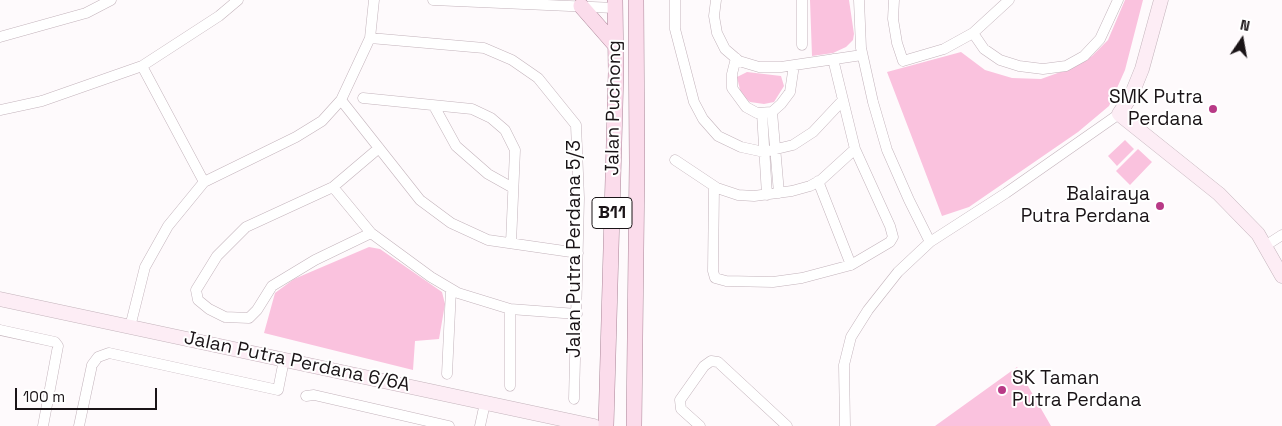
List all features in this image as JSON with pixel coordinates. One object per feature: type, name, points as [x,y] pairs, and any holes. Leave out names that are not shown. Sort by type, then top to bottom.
[{"type":"main road","name":"Jalan Puchong","points":[[634,426],[638,163],[636,0]]},
{"type":"main road","name":"Jalan Puchong","points":[[606,426],[616,46],[619,3]]},
{"type":"main road","points":[[619,3],[630,24],[632,57],[636,66]]},
{"type":"main road","points":[[586,4],[616,46]]},
{"type":"street","points":[[0,37],[86,13],[111,0]]},
{"type":"street","points":[[0,110],[42,101],[142,66],[219,16],[238,0]]},
{"type":"street","points":[[130,327],[145,267],[168,226],[204,182],[296,137],[322,120],[340,100],[370,38],[374,0]]},
{"type":"street","points":[[433,0],[586,4],[619,3]]},
{"type":"street","points":[[675,0],[677,37],[694,102],[703,119],[718,136],[741,147],[764,152],[792,145],[813,132],[843,100]]},
{"type":"street","points":[[716,0],[714,16],[717,33],[725,49],[736,58],[759,67],[794,65],[862,55]]},
{"type":"street","points":[[802,0],[802,45]]},
{"type":"street","points":[[859,0],[862,55],[887,150],[930,242]]},
{"type":"street","points":[[894,0],[896,43],[903,60],[944,49],[973,33],[1008,0]]},
{"type":"street","points":[[973,33],[984,49],[1000,60],[1019,66],[1043,69],[1066,66],[1084,56],[1100,39],[1118,0]]},
{"type":"street","points":[[844,426],[844,365],[851,337],[885,287],[930,242],[1006,193],[1119,114],[1131,96],[1142,69],[1161,0]]},
{"type":"street","name":"Jalan Putra Perdana 5/3","points":[[370,38],[484,48],[512,60],[538,78],[576,125],[579,198],[574,399]]},
{"type":"street","points":[[736,58],[732,74],[732,88],[746,107],[767,112]]},
{"type":"street","points":[[714,187],[713,271],[716,278],[726,281],[773,282],[802,278],[851,265],[876,252],[890,242],[892,237],[855,149],[833,59]]},
{"type":"street","points":[[767,195],[764,152],[767,112],[790,92],[794,65]]},
{"type":"street","points":[[142,66],[204,182]]},
{"type":"street","points":[[363,98],[472,109],[491,118],[505,130],[515,150],[511,243]]},
{"type":"street","points":[[340,100],[420,200],[451,223],[488,240],[578,253]]},
{"type":"street","points":[[434,106],[456,146],[488,174],[513,188]]},
{"type":"street","points":[[767,112],[775,149],[779,193]]},
{"type":"street","points":[[1119,114],[1219,194],[1258,234],[1282,276]]},
{"type":"street","points":[[371,233],[315,260],[272,286],[257,310],[248,318],[225,317],[209,310],[198,300],[196,290],[217,256],[246,227],[333,186],[379,148]]},
{"type":"street","points":[[676,160],[714,187],[738,195],[767,195],[810,186],[818,182],[855,149]]},
{"type":"street","points":[[818,182],[851,265]]},
{"type":"street","points":[[333,186],[371,233],[450,289],[510,309],[576,314]]},
{"type":"street","points":[[1265,246],[1282,235]]},
{"type":"street","points":[[448,374],[450,289]]},
{"type":"street","name":"Jalan Putra Perdana 6/6A","points":[[0,299],[594,426]]},
{"type":"street","points":[[510,309],[510,386]]},
{"type":"street","points":[[0,330],[54,342],[58,346],[43,426]]},
{"type":"street","points":[[79,426],[92,365],[98,356],[109,353],[278,390],[284,360]]},
{"type":"street","points":[[700,426],[681,409],[680,400],[704,366],[711,361],[718,362],[786,426]]},
{"type":"street","points":[[306,396],[314,395],[450,426]]},
{"type":"street","points":[[480,426],[485,403]]},
{"type":"shaded area","points":[[810,0],[849,0],[854,34],[853,40],[846,47],[833,53],[812,56]]},
{"type":"shaded area","points":[[1125,0],[1143,0],[1125,70],[1109,106],[1078,132],[969,207],[942,216],[887,72],[961,52],[985,70],[1012,78],[1041,79],[1066,70],[1092,56],[1108,40]]},
{"type":"shaded area","points":[[747,72],[781,76],[784,86],[774,102],[764,104],[750,102],[741,94],[737,77]]},
{"type":"shaded area","points":[[1125,140],[1134,149],[1117,166],[1108,156]]},
{"type":"shaded area","points":[[1138,149],[1152,162],[1130,185],[1116,171]]},
{"type":"shaded area","points":[[369,247],[380,249],[442,292],[445,304],[439,339],[415,341],[413,370],[264,333],[275,293],[294,279]]},
{"type":"shaded area","name":"SK Taman Putra Perdana","points":[[1017,367],[1051,426],[935,426]]},
{"type":"place","name":"SMK Putra Perdana","points":[[1213,109]]},
{"type":"place","name":"Balairaya Putra Perdana","points":[[1160,206]]},
{"type":"place","name":"SK Taman Putra Perdana","points":[[1002,390]]}]
